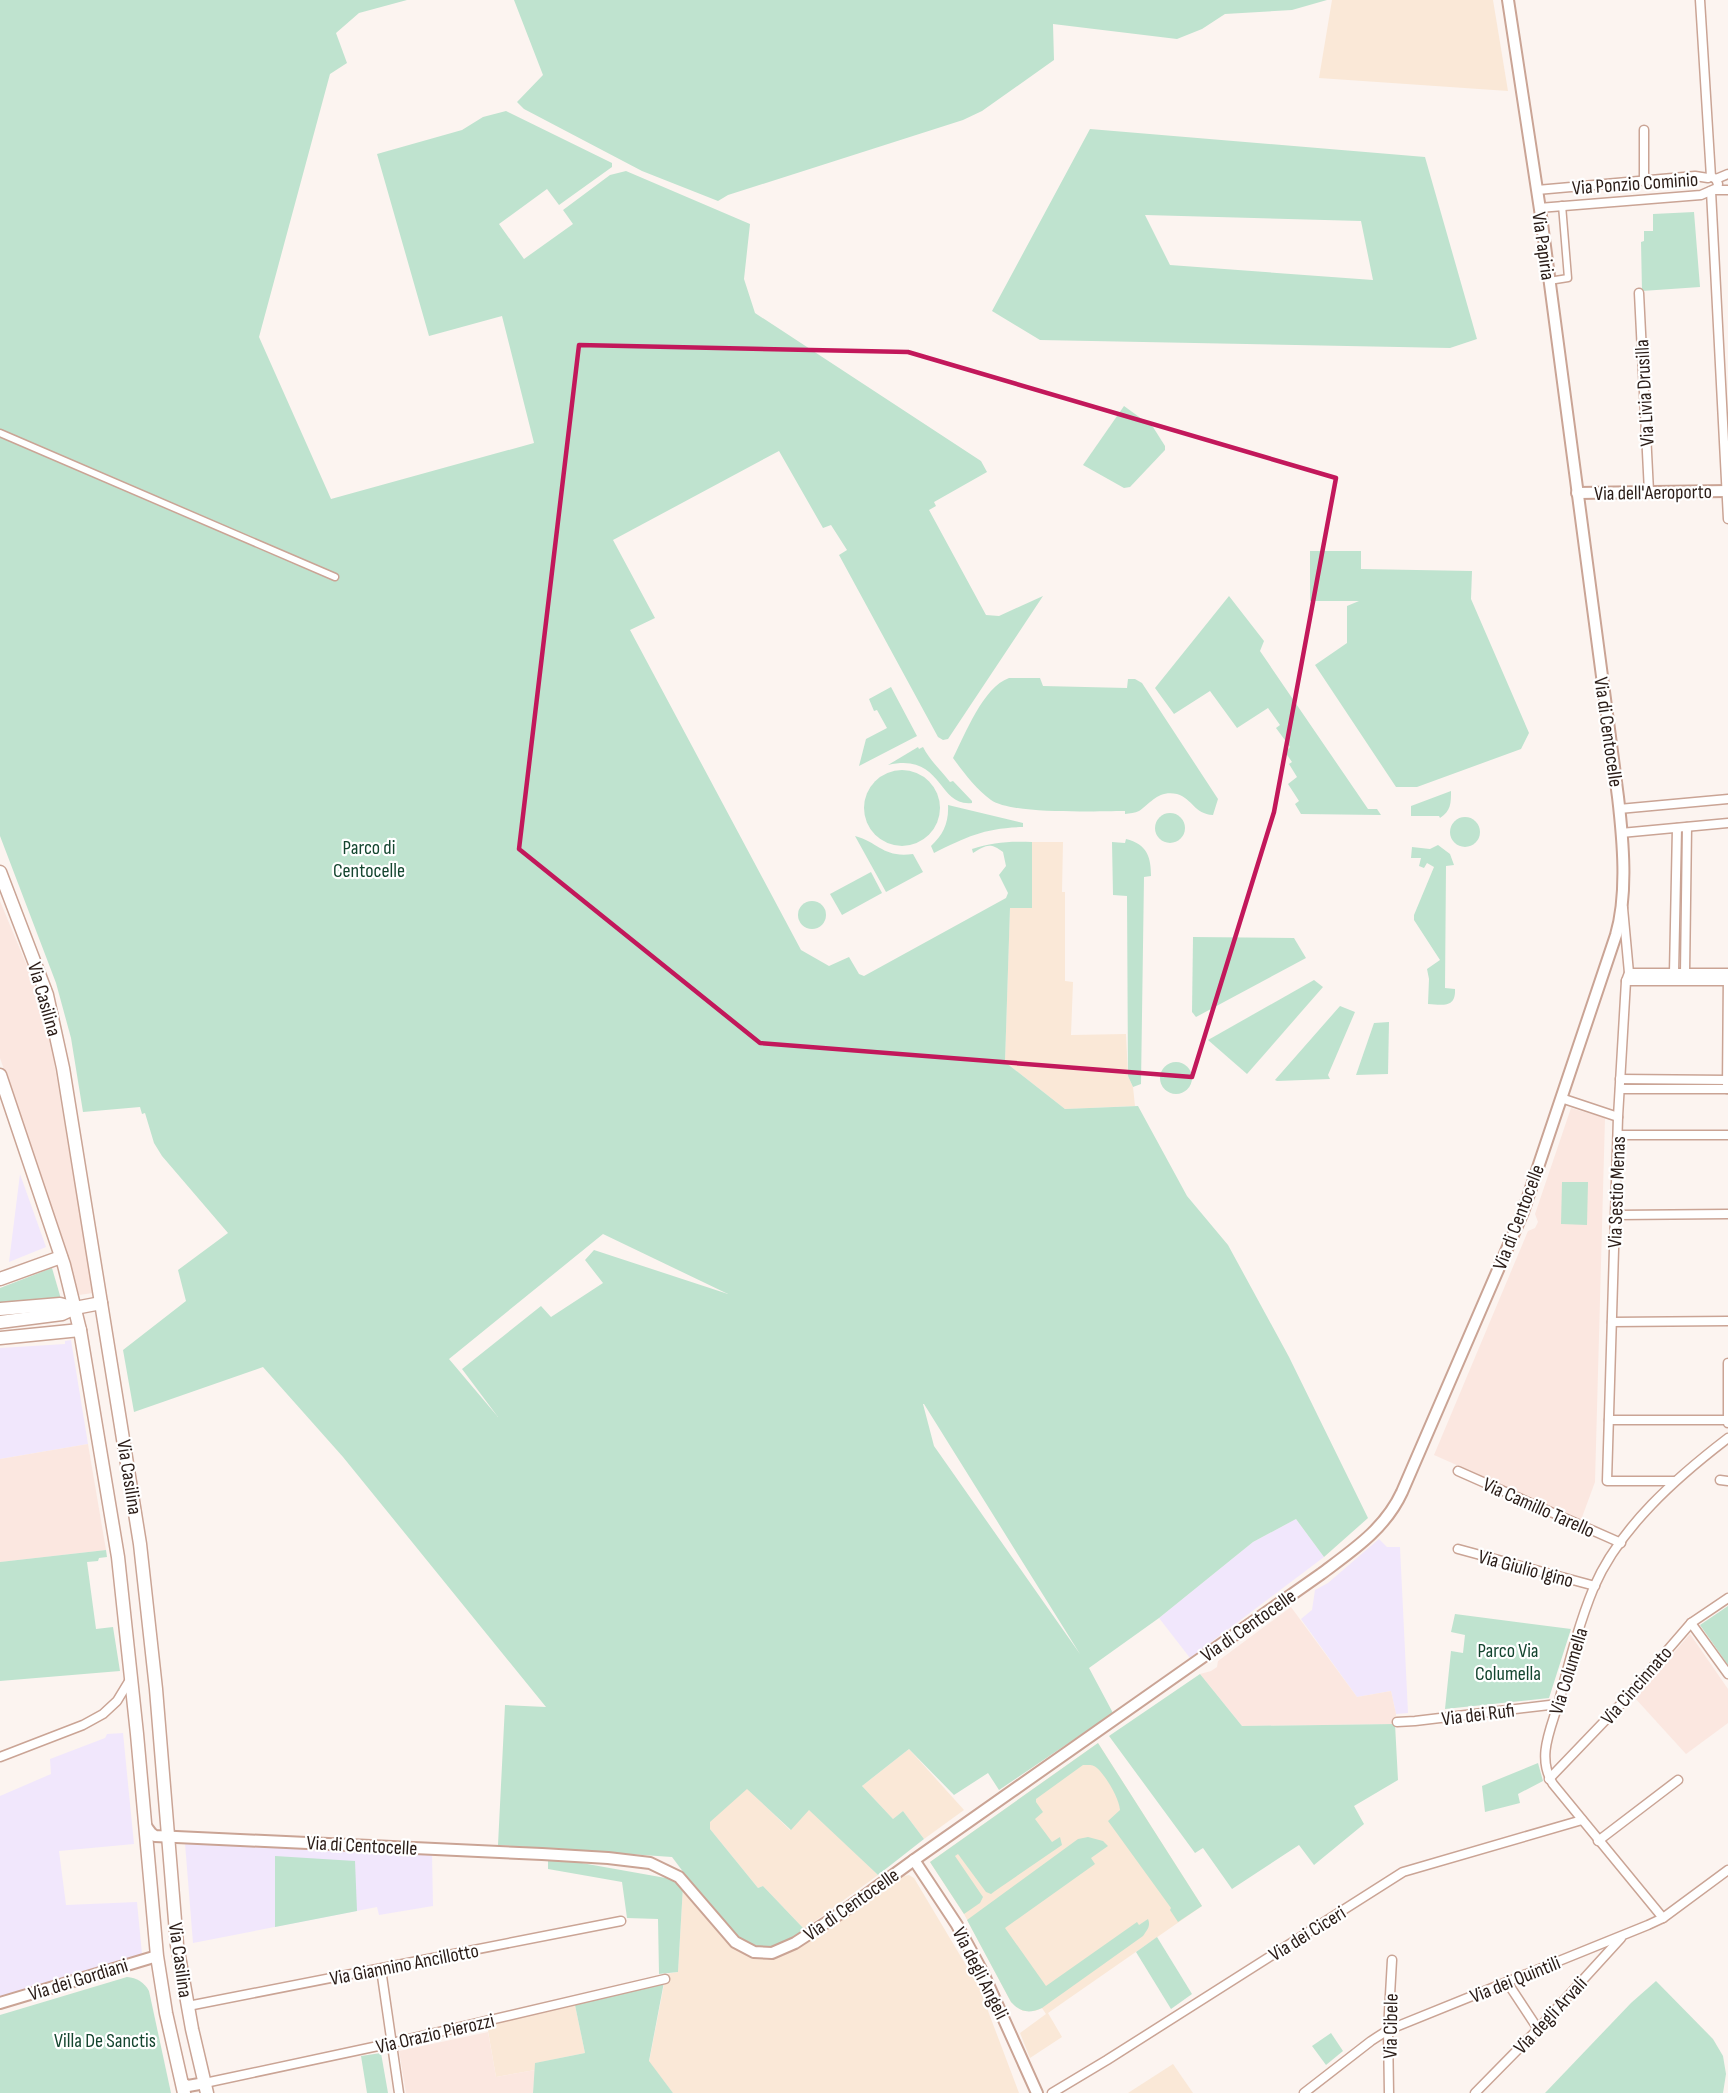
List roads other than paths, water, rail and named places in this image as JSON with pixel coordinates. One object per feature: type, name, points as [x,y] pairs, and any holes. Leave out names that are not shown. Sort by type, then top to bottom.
[{"type":"main road","name":"Via Casilina","points":[[0,872],[40,975],[57,1033],[85,1196],[141,1544],[156,1689],[177,1945],[206,2088]]},
{"type":"main road","name":"Via Casilina","points":[[1,1081],[62,1257],[80,1330],[116,1539],[157,1956],[166,2013],[183,2088]]},
{"type":"main road","points":[[0,1279],[62,1257]]},
{"type":"main road","points":[[0,1322],[62,1314],[75,1308],[101,1303]]},
{"type":"main road","points":[[0,1309],[60,1304],[75,1308]]},
{"type":"main road","points":[[0,1338],[80,1330]]},
{"type":"street","name":"Via Papiria","points":[[1508,0],[1537,190],[1577,493]]},
{"type":"street","points":[[1700,0],[1712,178],[1705,184],[1712,190],[1726,410],[1728,519]]},
{"type":"street","points":[[1644,130],[1644,181]]},
{"type":"street","name":"Via Ponzio Cominio","points":[[1537,190],[1695,176],[1712,178],[1728,174]]},
{"type":"street","name":"Via Ponzio Cominio","points":[[1562,188],[1558,190],[1557,195],[1563,205]]},
{"type":"street","name":"Via Ponzio Cominio","points":[[1539,208],[1697,195],[1712,190],[1728,190]]},
{"type":"street","points":[[1549,281],[1569,278],[1563,205]]},
{"type":"street","name":"Via Livia Drusilla","points":[[1638,293],[1649,492]]},
{"type":"street","points":[[0,433],[335,577]]},
{"type":"street","name":"Via dell'Aeroporto","points":[[1577,493],[1727,491]]},
{"type":"street","name":"Via di Centocelle","points":[[145,1824],[153,1835],[553,1855],[650,1863],[680,1877],[722,1928],[741,1947],[760,1954],[780,1950],[795,1943],[844,1911],[1321,1574],[1368,1538],[1384,1522],[1402,1492],[1523,1212],[1616,935],[1623,904],[1619,809],[1577,493]]},
{"type":"street","points":[[1619,809],[1728,799]]},
{"type":"street","points":[[1621,833],[1728,823]]},
{"type":"street","points":[[1684,973],[1687,827]]},
{"type":"street","points":[[1674,973],[1677,828]]},
{"type":"street","name":"Via Sestio Menas","points":[[1623,904],[1627,977],[1618,1117],[1607,1481],[1674,1481]]},
{"type":"street","points":[[1627,977],[1674,973],[1728,974],[1728,1084]]},
{"type":"street","points":[[1627,977],[1728,981]]},
{"type":"street","points":[[1620,1079],[1728,1084]]},
{"type":"street","points":[[1620,1089],[1728,1084]]},
{"type":"street","points":[[1560,1098],[1618,1117]]},
{"type":"street","points":[[1618,1135],[1728,1136]]},
{"type":"street","points":[[1616,1215],[1728,1214]]},
{"type":"street","points":[[1612,1322],[1728,1321]]},
{"type":"street","points":[[1609,1420],[1727,1421],[1728,1363]]},
{"type":"street","name":"Via Columella","points":[[1550,1779],[1546,1772],[1545,1758],[1558,1704],[1595,1586],[1621,1543],[1674,1481],[1728,1438]]},
{"type":"street","name":"Via Camillo Tarello","points":[[1458,1471],[1621,1543]]},
{"type":"street","name":"Via Giulio Igino","points":[[1458,1549],[1595,1586]]},
{"type":"street","name":"Via Cincinnato","points":[[1550,1779],[1620,1705],[1691,1623],[1728,1598]]},
{"type":"street","points":[[1691,1623],[1728,1674]]},
{"type":"street","points":[[0,1757],[83,1725],[104,1714],[117,1701],[131,1677]]},
{"type":"street","name":"Via dei Rufi","points":[[1397,1722],[1558,1704]]},
{"type":"street","points":[[1550,1779],[1598,1841],[1663,1918]]},
{"type":"street","points":[[1598,1841],[1678,1780]]},
{"type":"street","name":"Via dei Ciceri","points":[[1052,2093],[1403,1872],[1582,1820]]},
{"type":"street","name":"Via degli Angeli","points":[[914,1860],[974,1957],[1004,2017],[1037,2093]]},
{"type":"street","name":"Via dei Quintili","points":[[1304,2093],[1388,2030],[1624,1936],[1663,1918],[1728,1870]]},
{"type":"street","name":"Via Giannino Ancillotto","points":[[188,2006],[621,1921]]},
{"type":"street","name":"Via degli Arvali","points":[[1475,2093],[1624,1936]]},
{"type":"street","name":"Via dei Gordiani","points":[[0,2003],[157,1956]]},
{"type":"street","name":"Via Cibele","points":[[1389,2093],[1388,2030],[1392,1960]]},
{"type":"street","points":[[381,1969],[399,2093]]},
{"type":"street","name":"Via Orazio Pierozzi","points":[[206,2088],[665,1979]]},
{"type":"street","points":[[1507,1982],[1538,2029]]},
{"type":"street","points":[[183,2088],[187,2086],[206,2088]]},
{"type":"park label","name":"Parco di Centocelle","points":[[369,858]]},
{"type":"park label","name":"Parco Via Columella","points":[[1508,1662]]},
{"type":"park label","name":"Villa De Sanctis","points":[[105,2040]]}]
